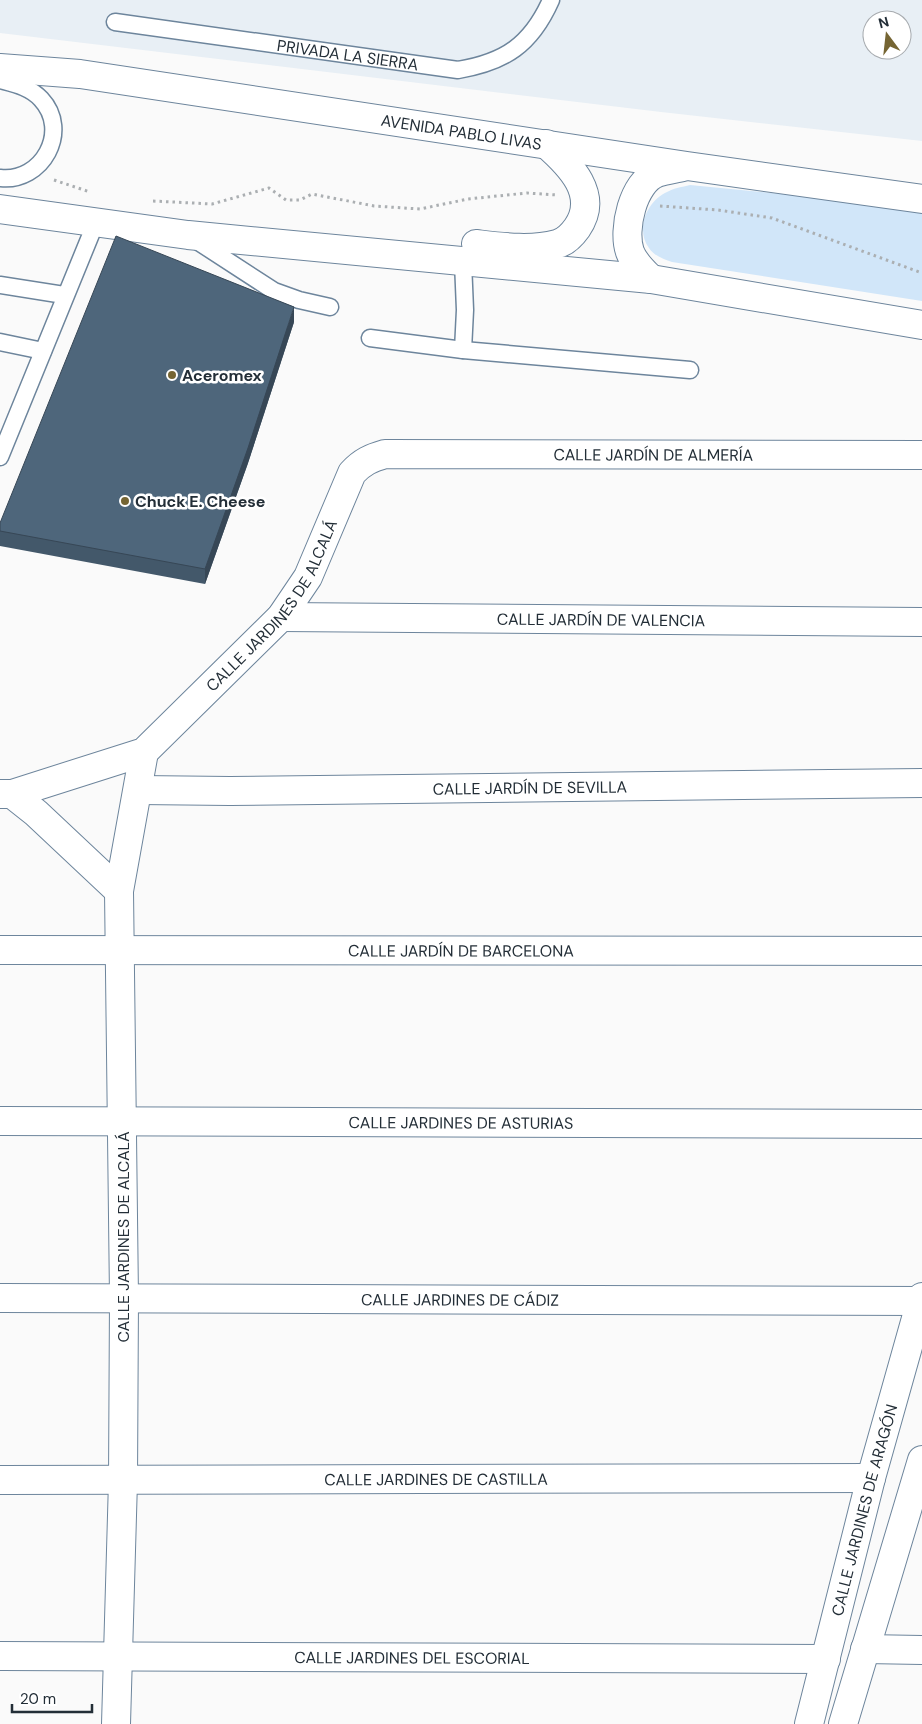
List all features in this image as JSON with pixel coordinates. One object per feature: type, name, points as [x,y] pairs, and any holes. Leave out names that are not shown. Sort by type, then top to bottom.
[{"type":"street","name":"AVENIDA PABLO LIVAS","points":[[0,68],[80,74],[687,166],[922,199]]},
{"type":"street","points":[[316,248],[385,237],[508,247],[533,248],[558,244],[571,236],[583,220],[587,198],[579,181],[563,159],[546,144]]},
{"type":"street","points":[[651,279],[636,264],[630,251],[628,229],[632,204],[646,180],[651,176],[656,173],[687,166]]},
{"type":"street","points":[[0,209],[188,235],[651,279],[922,325]]},
{"type":"street","name":"CALLE JARDÍN DE ALMERÍA","points":[[385,454],[922,455]]},
{"type":"street","name":"CALLE JARDINES DE ALCALÁ","points":[[6,794],[61,780],[144,752],[281,617],[308,577],[352,473],[360,464],[385,454]]},
{"type":"street","name":"CALLE JARDÍN DE VALENCIA","points":[[281,617],[922,622]]},
{"type":"street","name":"CALLE JARDINES DE ALCALÁ","points":[[116,1724],[123,1481],[124,1298],[119,891],[139,790],[144,752]]},
{"type":"street","name":"CALLE JARDÍN DE SEVILLA","points":[[139,790],[230,791],[922,783]]},
{"type":"street","points":[[6,794],[36,813],[119,891]]},
{"type":"street","name":"CALLE JARDÍN DE BARCELONA","points":[[0,950],[922,951]]},
{"type":"street","name":"CALLE JARDINES DE ASTURIAS","points":[[0,1121],[922,1124]]},
{"type":"street","name":"CALLE JARDINES DE CÁDIZ","points":[[0,1298],[921,1299]]},
{"type":"street","name":"CALLE JARDINES DE ARAGÓN","points":[[809,1724],[871,1478],[921,1299]]},
{"type":"street","points":[[843,1724],[920,1476]]},
{"type":"street","name":"CALLE JARDINES DE CASTILLA","points":[[0,1480],[871,1478]]},
{"type":"street","points":[[865,1650],[922,1650]]},
{"type":"street","name":"CALLE JARDINES DEL ESCORIAL","points":[[0,1656],[826,1659]]},
{"type":"lane","name":"PRIVADA LA SIERRA","points":[[115,22],[458,70],[484,65],[506,56],[526,39],[544,16],[551,0]]},
{"type":"lane","points":[[0,80],[23,86],[45,104],[52,117],[53,138],[49,152],[40,164],[29,172],[12,178],[0,178]]},
{"type":"lane","points":[[0,458],[64,295],[96,222]]},
{"type":"lane","points":[[188,235],[274,291],[330,308]]},
{"type":"lane","points":[[463,262],[465,310],[463,350]]},
{"type":"lane","points":[[0,285],[64,295]]},
{"type":"lane","points":[[370,338],[463,350],[690,370]]},
{"type":"lane","points":[[0,342],[43,351]]},
{"type":"path","points":[[29,172],[92,193]]},
{"type":"path","points":[[147,200],[212,204],[269,188],[286,200],[300,200],[312,194],[374,206],[420,209],[468,200],[527,193],[587,198]]},
{"type":"path","points":[[632,204],[718,210],[772,218],[922,273]]},
{"type":"shaded area","points":[[0,0],[922,0],[922,141],[661,112],[0,33]]},
{"type":"shaded area","points":[[690,185],[802,196],[922,212],[922,301],[672,262],[659,257],[651,251],[645,241],[643,224],[645,216],[660,196],[672,190]]},
{"type":"building","points":[[116,236],[294,307],[248,448],[205,569],[0,531],[0,523]]},
{"type":"place","name":"Aceromex","points":[[172,375]]},
{"type":"place","name":"Chuck E. Cheese","points":[[125,501]]}]
